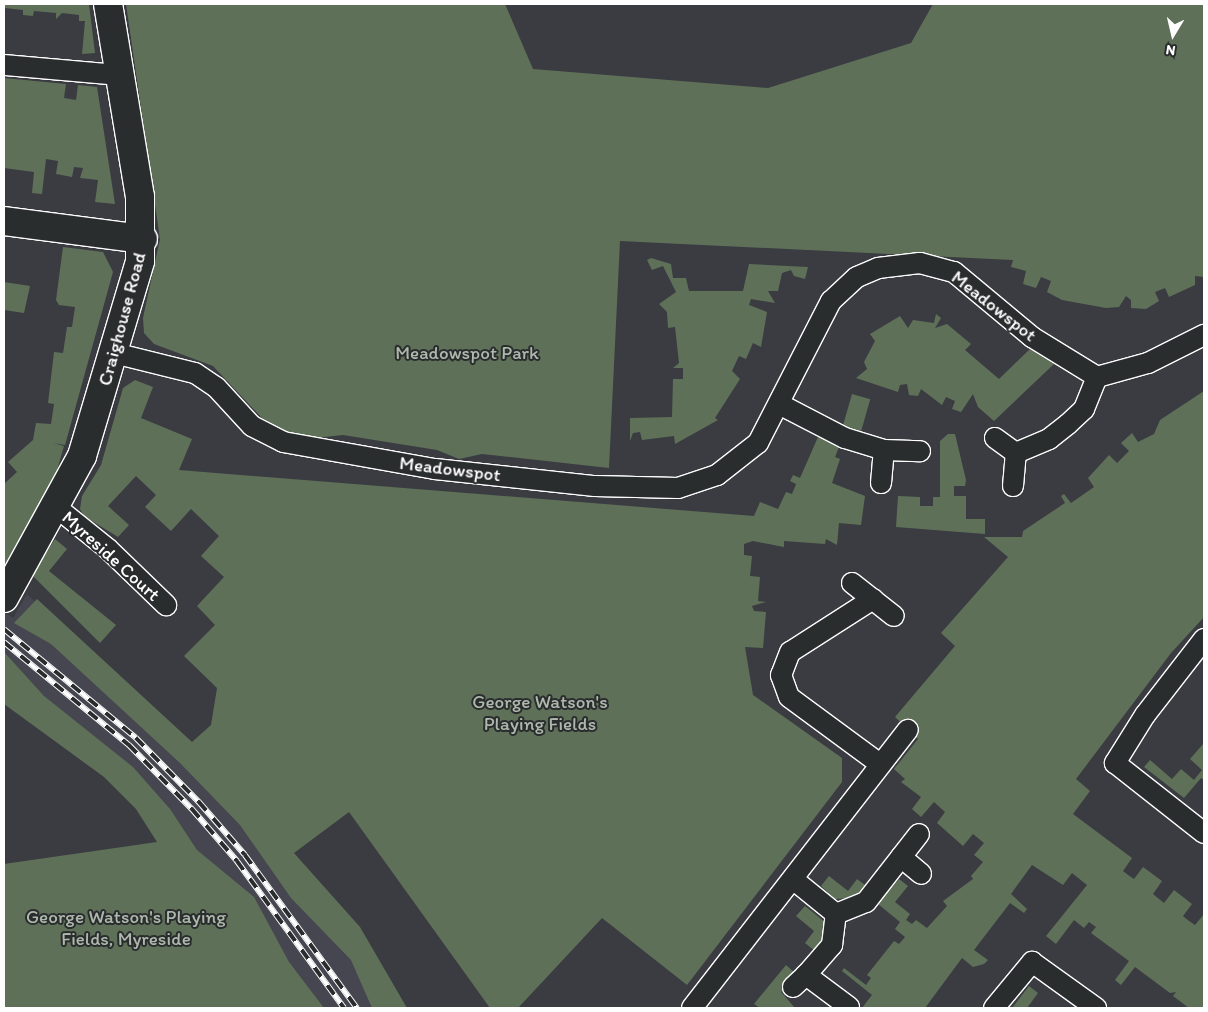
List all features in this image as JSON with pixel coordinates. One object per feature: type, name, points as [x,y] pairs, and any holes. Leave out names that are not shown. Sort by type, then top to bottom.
[{"type":"street","name":"Craighouse Road","points":[[5,596],[56,507],[82,456],[114,353],[143,240],[108,4]]},
{"type":"street","points":[[4,65],[119,75]]},
{"type":"street","points":[[4,221],[143,240]]},
{"type":"street","name":"Meadowspot","points":[[114,353],[202,377],[252,426],[282,442],[435,469],[596,486],[678,488],[706,480],[747,455],[781,405],[836,296],[857,277],[904,263],[954,272],[1032,337],[1096,376]]},
{"type":"street","points":[[1016,453],[1049,439],[1084,409],[1096,376],[1148,363],[1204,335]]},
{"type":"street","points":[[781,405],[837,435],[884,450],[920,451]]},
{"type":"street","points":[[995,438],[1016,453]]},
{"type":"street","points":[[881,482],[884,450]]},
{"type":"street","points":[[1013,486],[1016,453]]},
{"type":"street","name":"Myreside Court","points":[[56,507],[108,549],[166,605]]},
{"type":"street","points":[[852,583],[894,616]]},
{"type":"street","points":[[873,599],[790,652],[781,675],[789,696],[880,764]]},
{"type":"street","points":[[1204,639],[1116,756],[1116,766],[1204,833]]},
{"type":"street","points":[[692,1008],[794,880],[880,764],[908,730]]},
{"type":"street","points":[[836,914],[861,907],[919,834]]},
{"type":"street","points":[[901,857],[921,874]]},
{"type":"street","points":[[794,880],[836,914]]},
{"type":"street","points":[[836,914],[832,944],[800,981],[849,1007]]},
{"type":"street","points":[[994,1008],[1032,962],[1096,1008]]},
{"type":"shaded area","points":[[27,594],[208,766],[402,1008],[303,1008],[167,834],[91,760],[4,693],[4,612],[13,618]]},
{"type":"green space","points":[[4,4],[89,4],[95,53],[82,54],[85,21],[79,21],[79,15],[62,13],[56,19],[56,13],[34,11],[33,16],[23,15],[23,10],[5,8],[4,14]]},
{"type":"green space","name":"Meadowspot Park","points":[[126,4],[505,4],[533,69],[768,88],[911,43],[933,4],[1204,4],[1204,277],[1195,276],[1195,285],[1169,297],[1165,288],[1155,292],[1159,301],[1146,309],[1131,308],[1131,300],[1126,296],[1119,307],[1106,308],[1062,300],[1047,292],[1051,281],[1041,277],[1036,288],[1023,284],[1026,271],[1011,267],[1013,260],[620,241],[609,468],[482,454],[459,459],[437,450],[343,435],[315,438],[290,433],[262,418],[213,366],[154,344],[144,333],[143,318],[160,239]]},
{"type":"green space","points":[[4,78],[66,84],[64,98],[76,100],[78,85],[97,87],[115,204],[95,202],[98,180],[80,178],[83,168],[74,167],[72,177],[56,174],[58,161],[46,159],[42,194],[32,193],[34,172],[4,168]]},
{"type":"green space","points":[[63,247],[103,252],[113,272],[65,445],[53,443],[64,446],[54,481],[4,566],[4,484],[17,472],[8,462],[33,440],[36,423],[51,424],[54,404],[48,403],[54,352],[63,353],[67,327],[72,327],[75,307],[59,305],[56,300]]},
{"type":"green space","points":[[651,258],[671,264],[673,278],[686,278],[689,291],[743,291],[749,264],[808,267],[805,279],[794,276],[791,270],[782,273],[778,291],[768,291],[775,303],[751,299],[749,305],[767,312],[761,347],[753,343],[746,359],[739,356],[732,371],[740,379],[715,418],[718,420],[675,444],[674,436],[642,440],[640,432],[633,433],[630,441],[630,418],[672,417],[673,379],[683,379],[683,368],[673,368],[679,363],[675,327],[668,328],[667,312],[659,304],[676,292],[663,266],[652,270],[647,260]]},
{"type":"green space","points":[[4,282],[30,286],[24,313],[4,310]]},
{"type":"green space","points":[[936,314],[941,318],[935,328],[947,324],[971,344],[965,350],[999,379],[1030,349],[1054,364],[994,421],[978,407],[973,394],[961,412],[952,409],[955,401],[946,397],[942,405],[921,389],[918,396],[909,395],[907,384],[900,385],[898,392],[856,378],[867,369],[864,362],[875,341],[870,334],[900,316],[908,328],[913,320],[934,323]]},
{"type":"green space","name":"George Watson's Playing Fields","points":[[135,380],[153,387],[141,418],[192,439],[179,470],[754,516],[760,502],[778,509],[786,492],[792,494],[796,484],[790,481],[793,475],[800,478],[818,437],[839,447],[835,457],[840,459],[832,483],[865,496],[861,525],[839,523],[837,545],[826,539],[825,544],[784,541],[784,547],[753,541],[744,544],[744,555],[752,556],[750,576],[760,577],[758,601],[766,602],[752,606],[754,611],[766,612],[763,648],[745,647],[753,695],[842,758],[842,782],[687,985],[602,918],[518,1008],[490,1008],[349,812],[294,853],[360,927],[407,1008],[372,1008],[351,960],[291,898],[240,825],[180,763],[51,644],[14,623],[37,599],[192,742],[211,725],[217,688],[184,656],[215,625],[197,606],[224,577],[201,556],[219,536],[191,509],[171,531],[145,507],[156,495],[136,476],[108,506],[129,525],[118,537],[84,516],[80,509],[82,496],[101,465],[123,388]]},
{"type":"green space","points":[[1204,391],[1204,617],[1171,653],[1076,779],[1090,791],[1073,814],[1132,858],[1123,871],[1128,875],[1134,879],[1143,867],[1162,881],[1153,894],[1164,903],[1174,890],[1192,904],[1183,916],[1189,921],[1195,925],[1204,914],[1204,1008],[1189,1008],[1173,996],[1176,992],[1170,993],[1135,967],[1121,985],[1115,980],[1129,961],[1091,933],[1096,927],[1089,922],[1084,928],[1074,920],[1056,944],[1046,936],[1087,885],[1072,873],[1063,885],[1032,865],[1011,894],[1027,909],[1024,913],[1010,903],[974,950],[988,960],[984,964],[973,967],[962,958],[925,1008],[862,1008],[872,995],[842,971],[844,968],[866,985],[871,978],[867,975],[894,941],[899,944],[905,937],[895,929],[900,922],[878,904],[899,879],[908,886],[895,902],[910,914],[906,920],[912,924],[916,920],[927,928],[947,906],[943,901],[973,879],[971,876],[983,862],[974,855],[984,843],[973,834],[963,846],[937,823],[945,812],[934,802],[921,817],[912,809],[921,797],[901,782],[905,779],[894,769],[918,739],[895,717],[955,646],[941,633],[1008,557],[984,537],[1022,537],[1023,531],[1065,503],[1061,496],[1064,494],[1071,503],[1094,487],[1088,478],[1109,455],[1117,463],[1129,451],[1121,443],[1132,433],[1138,442],[1154,434],[1160,420]]},
{"type":"green space","points":[[852,394],[870,399],[861,431],[843,426]]},
{"type":"green space","points":[[948,434],[955,434],[966,480],[965,486],[954,486],[954,496],[966,496],[966,519],[985,519],[985,534],[896,527],[898,496],[920,497],[920,506],[933,506],[933,497],[940,497],[940,441]]},
{"type":"green space","points":[[55,539],[67,549],[49,571],[116,625],[100,643],[32,575]]},
{"type":"green space","name":"George Watson's Playing Fields, Myreside","points":[[4,652],[44,696],[133,767],[170,809],[197,850],[254,897],[289,962],[324,1008],[4,1008],[4,864],[157,842],[136,809],[104,777],[4,704]]},
{"type":"green space","points":[[1204,743],[1204,780],[1201,778],[1184,798],[1144,767],[1150,760],[1172,779],[1181,769],[1194,780],[1202,770],[1190,759]]},
{"type":"green space","points":[[829,876],[848,891],[857,879],[865,885],[854,898],[835,899],[821,886]]},
{"type":"green space","points":[[805,906],[825,922],[828,935],[815,951],[805,943],[814,931],[796,916]]},
{"type":"green space","points":[[786,965],[796,974],[781,992],[795,1008],[760,1008],[754,1004]]},
{"type":"green space","points":[[1029,986],[1038,993],[1027,1008],[1012,1008]]},
{"type":"railway","points":[[4,629],[136,738],[199,802],[245,855],[357,1008]]},
{"type":"railway","points":[[4,642],[129,745],[192,809],[237,861],[344,1008]]}]
